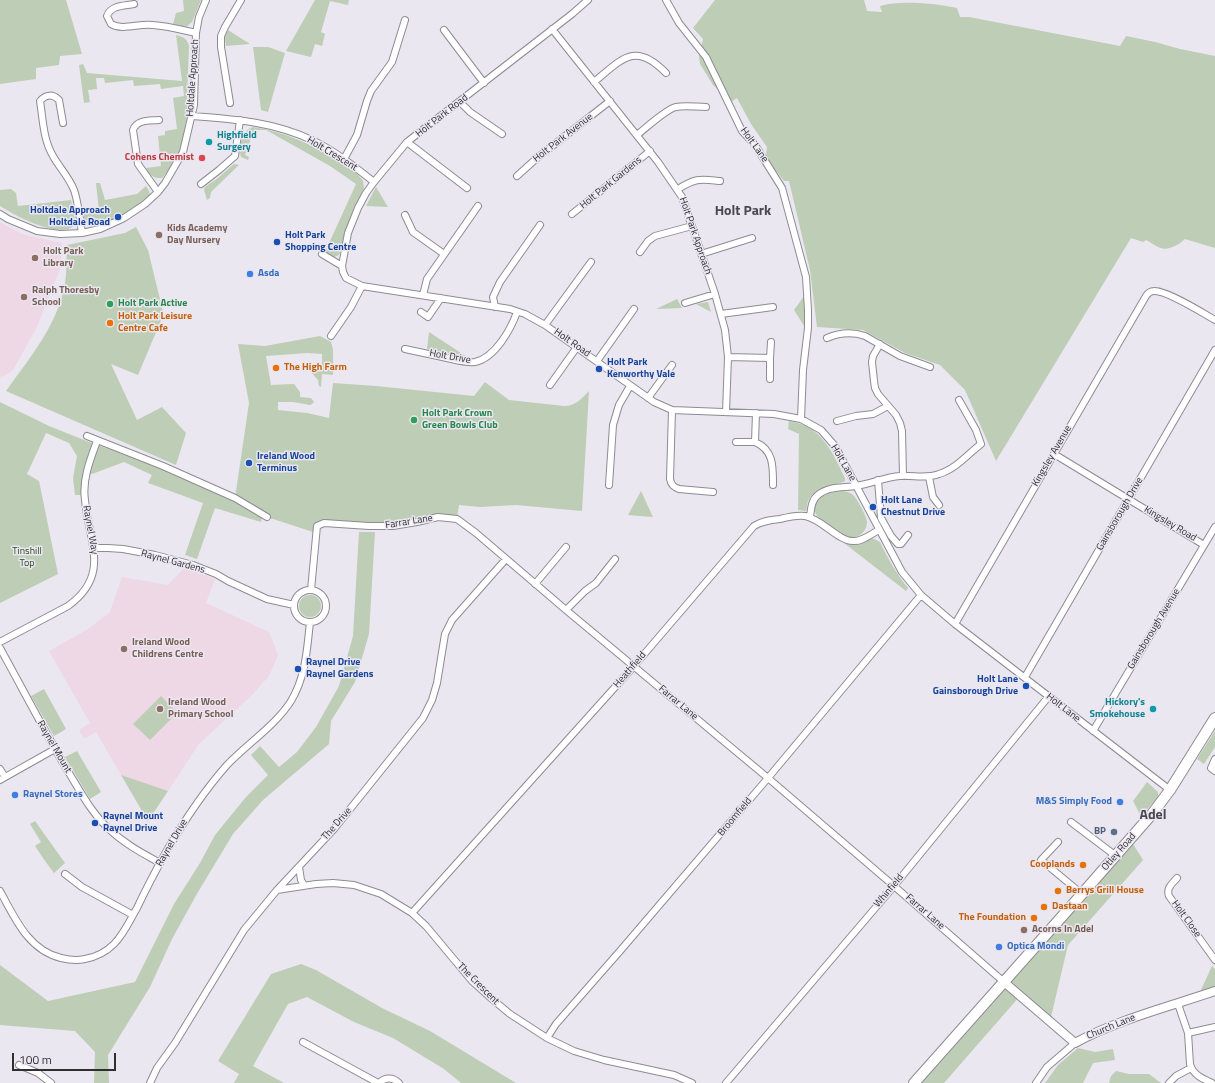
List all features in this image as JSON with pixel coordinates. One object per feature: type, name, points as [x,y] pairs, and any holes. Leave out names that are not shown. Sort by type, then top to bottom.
[{"type":"highway","name":"Otley Road","points":[[914,1083],[1152,814],[1170,790],[1215,718]]},
{"type":"street","name":"Holtdale Approach","points":[[0,214],[8,219],[37,231],[60,234],[82,233],[100,229],[124,218],[145,204],[158,192],[183,152],[192,116],[194,105],[196,33],[199,17],[206,0]]},
{"type":"street","points":[[230,103],[221,47],[221,36],[241,0]]},
{"type":"street","name":"Holt Park Road","points":[[342,266],[348,233],[358,208],[374,182],[408,142],[588,0]]},
{"type":"street","name":"Holt Lane","points":[[666,0],[679,23],[706,57],[742,131],[755,145],[782,188],[806,277],[808,328],[803,370],[802,419],[821,430],[835,446],[878,530],[902,572],[921,595],[955,624],[1170,790]]},
{"type":"street","points":[[134,4],[111,9],[107,16],[111,24],[120,28],[143,24],[153,25],[196,33]]},
{"type":"street","points":[[344,159],[357,135],[371,91],[392,62],[404,20]]},
{"type":"street","name":"Holt Park Approach","points":[[552,29],[650,151],[678,189],[682,197],[715,294],[725,330],[728,356],[726,412]]},
{"type":"street","points":[[444,30],[484,83]]},
{"type":"street","points":[[594,82],[620,61],[626,57],[632,56],[652,60],[666,73]]},
{"type":"street","points":[[63,123],[59,100],[55,96],[51,95],[42,98],[40,101],[48,147],[74,191],[82,233]]},
{"type":"street","name":"Holt Park Avenue","points":[[518,176],[537,158],[610,101]]},
{"type":"street","points":[[460,102],[470,112],[502,134]]},
{"type":"street","points":[[637,135],[668,110],[674,107],[706,107]]},
{"type":"street","name":"Holt Crescent","points":[[192,116],[240,120],[281,128],[314,141],[344,159],[374,182]]},
{"type":"street","points":[[158,192],[138,164],[133,130],[134,126],[141,122],[159,120]]},
{"type":"street","points":[[200,184],[235,156],[240,120]]},
{"type":"street","points":[[408,142],[467,188]]},
{"type":"street","name":"Holt Park Gardens","points":[[572,214],[650,151]]},
{"type":"street","points":[[678,189],[690,181],[695,180],[701,179],[720,181]]},
{"type":"street","points":[[423,295],[427,279],[478,206]]},
{"type":"street","points":[[405,215],[413,232],[444,254]]},
{"type":"street","points":[[495,307],[494,297],[500,282],[540,225]]},
{"type":"street","points":[[640,252],[648,241],[655,236],[692,226]]},
{"type":"street","points":[[702,254],[752,238]]},
{"type":"street","points":[[322,254],[342,266]]},
{"type":"street","points":[[545,325],[591,262]]},
{"type":"street","name":"Holt Road","points":[[342,266],[346,278],[362,286],[495,307],[526,314],[577,347],[648,398],[672,410],[774,414],[802,419]]},
{"type":"street","points":[[330,336],[351,307],[362,286]]},
{"type":"street","name":"Kingsley Avenue","points":[[955,624],[1146,296],[1153,291],[1160,291],[1215,320]]},
{"type":"street","points":[[685,303],[715,294]]},
{"type":"street","points":[[421,312],[428,317],[441,298]]},
{"type":"street","points":[[721,314],[773,307]]},
{"type":"street","points":[[597,361],[634,309]]},
{"type":"street","name":"Holt Drive","points":[[405,349],[464,361],[474,362],[484,359],[499,345],[514,321],[517,312]]},
{"type":"street","points":[[827,338],[839,333],[860,334],[900,356],[930,367]]},
{"type":"street","points":[[770,342],[770,379]]},
{"type":"street","points":[[880,344],[873,356],[872,362],[874,381],[878,394],[896,415],[900,423],[902,431],[903,476]]},
{"type":"street","points":[[550,385],[577,347]]},
{"type":"street","name":"Gainsborough Drive","points":[[1025,677],[1215,350]]},
{"type":"street","points":[[728,356],[770,358]]},
{"type":"street","points":[[648,398],[672,365]]},
{"type":"street","points":[[609,485],[613,425],[618,405],[630,386]]},
{"type":"street","points":[[878,530],[858,541],[852,542],[846,540],[810,517],[812,503],[816,496],[823,491],[832,488],[856,486],[892,477],[929,477],[949,470],[981,444],[976,430],[959,400]]},
{"type":"street","points":[[837,421],[856,416],[873,414],[888,406]]},
{"type":"street","points":[[672,410],[671,483],[679,489],[713,492]]},
{"type":"street","points":[[755,442],[756,413]]},
{"type":"street","points":[[87,436],[163,466],[235,498],[267,517]]},
{"type":"street","name":"Raynel Way","points":[[0,642],[77,600],[92,580],[95,560],[94,548],[84,489],[89,463],[97,441]]},
{"type":"street","points":[[736,442],[755,442],[765,448],[770,457],[773,469],[772,485]]},
{"type":"street","name":"Kingsley Road","points":[[1054,454],[1204,545]]},
{"type":"street","points":[[929,477],[933,497],[939,505]]},
{"type":"street","points":[[878,480],[881,518],[891,536],[898,544],[901,544],[908,535]]},
{"type":"street","name":"Farrar Lane","points":[[311,590],[317,526],[324,523],[393,526],[417,522],[438,516],[457,519],[476,533],[768,778],[1004,982]]},
{"type":"street","name":"Heathfield","points":[[412,913],[634,666],[754,526],[764,521],[803,516],[810,517]]},
{"type":"street","name":"Gainsborough Avenue","points":[[1093,730],[1215,527]]},
{"type":"street","points":[[535,584],[566,547]]},
{"type":"street","name":"Raynel Gardens","points":[[94,548],[123,550],[193,565],[216,574],[267,599],[294,605]]},
{"type":"street","name":"The Drive","points":[[150,1083],[157,1068],[244,930],[277,890],[334,829],[423,718],[436,689],[445,634],[452,620],[506,559]]},
{"type":"street","points":[[566,610],[585,591],[596,583],[615,559]]},
{"type":"street","points":[[311,590],[316,592],[324,599],[325,609],[320,618],[310,622],[300,618],[297,615],[294,605],[301,593],[311,590]]},
{"type":"street","name":"Broomfield","points":[[547,1038],[556,1024],[768,778],[921,595]]},
{"type":"street","name":"Raynel Drive","points":[[0,891],[26,936],[43,951],[55,957],[71,960],[84,959],[106,951],[121,936],[160,863],[187,818],[211,785],[228,765],[268,727],[290,702],[302,678],[310,622]]},
{"type":"street","name":"Raynel Mount","points":[[0,648],[55,749],[85,799],[105,825],[123,841],[160,863]]},
{"type":"street","name":"Whinfield","points":[[726,1083],[894,886],[1049,696]]},
{"type":"street","points":[[0,769],[2,779],[55,749]]},
{"type":"street","points":[[1215,758],[1211,768],[1215,771]]},
{"type":"street","points":[[1071,822],[1116,856]]},
{"type":"street","points":[[1058,842],[1041,860],[1082,894]]},
{"type":"street","points":[[299,867],[301,880],[304,885]]},
{"type":"street","points":[[65,874],[82,887],[133,915]]},
{"type":"street","name":"Holt Close","points":[[1177,878],[1169,888],[1168,892],[1215,960]]},
{"type":"street","name":"The Crescent","points":[[277,890],[304,885],[333,883],[354,885],[381,894],[412,913],[426,926],[472,981],[492,999],[510,1014],[547,1038],[574,1051],[604,1060],[674,1075],[692,1083]]},
{"type":"street","name":"Church Lane","points":[[1004,982],[1075,1043],[1088,1035],[1125,1020],[1215,991]]},
{"type":"street","points":[[1178,1004],[1188,1034],[1191,1068],[1202,1079],[1212,1083]]},
{"type":"street","points":[[1188,1034],[1215,1027]]},
{"type":"street","points":[[303,1042],[378,1083],[387,1078],[392,1078],[399,1083]]},
{"type":"street","points":[[1036,1083],[1047,1067],[1075,1043]]},
{"type":"street","points":[[19,1065],[38,1073],[51,1083]]},
{"type":"street","points":[[1170,1083],[1176,1076],[1191,1068]]},
{"type":"shaded area","name":"Ralph Thoresby School","points":[[0,222],[22,234],[62,243],[61,267],[37,327],[13,370],[0,377]]},
{"type":"shaded area","name":"Ireland Wood Primary School","points":[[184,568],[215,579],[206,603],[269,632],[278,655],[269,676],[253,694],[199,744],[148,821],[96,732],[84,739],[79,730],[90,723],[49,651],[88,629],[110,612],[122,577],[168,585]]},
{"type":"green space","points":[[0,0],[66,0],[82,54],[60,56],[59,65],[36,68],[36,79],[0,84]]},
{"type":"green space","points":[[183,0],[201,0],[192,22],[186,27],[173,24],[176,13],[184,11]]},
{"type":"green space","points":[[315,0],[349,0],[348,5],[330,1],[321,32],[325,34],[322,46],[315,44],[311,57],[286,51]]},
{"type":"green space","points":[[715,0],[864,0],[867,11],[882,12],[880,6],[888,4],[918,3],[939,5],[957,8],[960,17],[969,17],[1120,46],[1126,36],[1215,56],[1215,248],[1185,239],[1174,246],[1164,249],[1157,247],[1146,240],[1143,242],[1131,238],[996,461],[965,390],[940,365],[905,353],[863,330],[817,327],[810,270],[789,181],[784,181],[773,167],[766,155],[767,147],[751,124],[737,98],[731,102],[713,85],[700,64],[699,57],[703,39],[693,28]]},
{"type":"green space","points":[[228,30],[250,44],[226,46],[225,36]]},
{"type":"green space","points":[[176,35],[184,38],[189,46],[187,96],[188,110],[179,154],[162,178],[158,178],[149,174],[146,168],[161,166],[158,136],[165,135],[165,131],[177,129],[173,98],[184,96],[183,86],[161,89],[160,84],[134,86],[133,80],[105,83],[104,78],[96,78],[97,89],[88,90],[90,102],[84,103],[79,65],[83,64],[87,73],[182,81]]},
{"type":"green space","points":[[253,47],[268,47],[285,53],[268,112],[261,110]]},
{"type":"green space","points":[[253,127],[277,132],[310,145],[331,156],[359,176],[363,181],[364,189],[354,207],[339,255],[334,257],[325,252],[356,184],[330,166],[266,130],[254,130],[245,155],[249,157],[248,160],[241,157],[240,149],[242,139],[246,132]]},
{"type":"green space","points":[[234,164],[239,165],[211,192],[210,198],[207,200],[204,190],[205,187]]},
{"type":"green space","points":[[96,183],[100,183],[105,200],[137,194],[146,186],[150,195],[128,212],[108,222],[99,225],[90,225],[84,221],[84,213],[99,211]]},
{"type":"green space","points":[[376,187],[388,207],[366,206]]},
{"type":"green space","points":[[11,189],[16,193],[18,206],[71,200],[75,220],[74,226],[67,229],[58,230],[47,228],[25,220],[0,206],[0,190]]},
{"type":"green space","points":[[136,227],[148,250],[163,312],[162,318],[138,375],[111,364],[137,420],[162,407],[186,433],[176,465],[6,391],[35,351],[52,322],[63,291],[66,275],[67,245],[125,233]]},
{"type":"green space","points":[[804,296],[806,313],[806,329],[794,310]]},
{"type":"green space","points":[[677,299],[682,308],[656,309]]},
{"type":"green space","points":[[708,302],[711,312],[696,304]]},
{"type":"green space","points":[[429,332],[467,357],[427,349]]},
{"type":"green space","name":"Tinshill Top","points":[[320,336],[331,342],[333,350],[333,375],[322,374],[321,387],[319,386],[318,380],[310,371],[311,368],[322,367],[322,354],[307,353],[266,356],[271,385],[294,384],[300,392],[300,397],[311,398],[314,402],[310,405],[293,402],[278,402],[278,410],[307,413],[329,418],[333,383],[474,396],[485,382],[509,400],[564,406],[572,405],[589,391],[582,511],[516,505],[480,507],[459,505],[457,519],[438,517],[393,526],[317,526],[316,533],[267,517],[262,518],[261,522],[215,508],[197,559],[185,555],[203,503],[148,483],[152,475],[124,462],[92,474],[83,473],[81,485],[82,495],[75,495],[73,478],[77,456],[69,443],[46,433],[27,474],[39,481],[58,574],[0,603],[0,402],[49,426],[151,464],[235,498],[249,403],[238,344],[265,346]]},
{"type":"green space","points":[[789,421],[812,429],[824,441],[845,478],[845,481],[841,483],[831,485],[813,494],[808,501],[806,511],[798,510],[799,434],[788,429]]},
{"type":"green space","points":[[641,491],[653,517],[628,515]]},
{"type":"green space","points":[[845,491],[854,496],[867,520],[867,526],[858,536],[851,538],[848,537],[836,531],[817,516],[815,505],[817,501],[825,495]]},
{"type":"green space","points":[[359,532],[375,532],[369,634],[355,682],[331,721],[329,744],[263,800],[233,834],[172,939],[150,987],[108,1055],[109,1083],[94,1083],[95,1052],[75,1031],[0,1025],[0,965],[48,1001],[135,982],[174,904],[200,863],[215,835],[246,797],[268,775],[251,755],[260,746],[279,767],[297,752],[316,727],[339,686],[353,636]]},
{"type":"green space","points":[[872,538],[880,542],[892,566],[908,588],[906,591],[844,543],[856,544]]},
{"type":"green space","points":[[310,595],[318,598],[321,606],[318,614],[310,617],[302,614],[299,606],[302,598]]},
{"type":"green space","points":[[44,689],[66,729],[54,736],[31,696]]},
{"type":"green space","points":[[161,696],[177,713],[150,740],[133,724]]},
{"type":"green space","points":[[1215,731],[1215,747],[1204,764],[1197,759]]},
{"type":"green space","points":[[77,751],[101,792],[90,799],[65,757]]},
{"type":"green space","points":[[121,775],[168,791],[148,821]]},
{"type":"green space","points":[[1147,782],[1158,792],[1158,797],[1141,816],[1133,801]]},
{"type":"green space","points":[[35,821],[65,863],[54,873],[35,846],[41,842],[30,824]]},
{"type":"green space","points":[[1130,839],[1143,860],[1068,945],[1050,1021],[1020,996],[944,1083],[914,1083]]},
{"type":"green space","points":[[301,964],[316,970],[382,1008],[430,1031],[516,1083],[461,1083],[444,1069],[393,1038],[354,1022],[307,997],[288,1004],[253,1066],[284,1083],[234,1083],[239,1074],[218,1061],[271,974]]},
{"type":"green space","points":[[1212,966],[1215,969],[1215,987],[1200,992]]},
{"type":"green space","points":[[1078,1048],[1095,1052],[1113,1049],[1115,1060],[1093,1063],[1083,1083],[1045,1083],[1058,1065]]},
{"type":"green space","points":[[1116,1071],[1129,1074],[1149,1074],[1161,1083],[1109,1083],[1111,1076]]},
{"type":"place","name":"Highfield Surgery","points":[[209,142]]},
{"type":"place","name":"Cohens Chemist","points":[[202,158]]},
{"type":"place","name":"Holtdale Approach Holtdale Road","points":[[118,217]]},
{"type":"place","name":"Kids Academy Day Nursery","points":[[159,235]]},
{"type":"place","name":"Holt Park Shopping Centre","points":[[277,242]]},
{"type":"place","name":"Holt Park Library","points":[[35,258]]},
{"type":"place","name":"Asda","points":[[250,274]]},
{"type":"place","name":"Ralph Thoresby School","points":[[24,297]]},
{"type":"place","name":"Holt Park Active","points":[[110,304]]},
{"type":"place","name":"Holt Park Leisure Centre Cafe","points":[[110,323]]},
{"type":"place","name":"The High Farm","points":[[276,368]]},
{"type":"place","name":"Holt Park Kenworthy Vale","points":[[599,369]]},
{"type":"place","name":"Holt Park Crown Green Bowls Club","points":[[414,420]]},
{"type":"place","name":"Ireland Wood Terminus","points":[[249,463]]},
{"type":"place","name":"Holt Lane Chestnut Drive","points":[[873,507]]},
{"type":"place","name":"Ireland Wood Childrens Centre","points":[[124,649]]},
{"type":"place","name":"Raynel Drive Raynel Gardens","points":[[298,669]]},
{"type":"place","name":"Holt Lane Gainsborough Drive","points":[[1026,686]]},
{"type":"place","name":"Ireland Wood Primary School","points":[[160,709]]},
{"type":"place","name":"Hickory's Smokehouse","points":[[1153,709]]},
{"type":"place","name":"Raynel Stores","points":[[15,795]]},
{"type":"place","name":"M&S Simply Food","points":[[1120,802]]},
{"type":"place","name":"Raynel Mount Raynel Drive","points":[[95,823]]},
{"type":"place","name":"BP","points":[[1114,832]]},
{"type":"place","name":"Cooplands","points":[[1083,865]]},
{"type":"place","name":"Berrys Grill House","points":[[1058,891]]},
{"type":"place","name":"Dastaan","points":[[1044,907]]},
{"type":"place","name":"The Foundation","points":[[1034,918]]},
{"type":"place","name":"Acorns In Adel","points":[[1024,930]]},
{"type":"place","name":"Optica Mondi","points":[[999,947]]},
{"type":"district","name":"Holt Park","points":[[743,212]]},
{"type":"district","name":"Adel","points":[[1153,816]]}]
